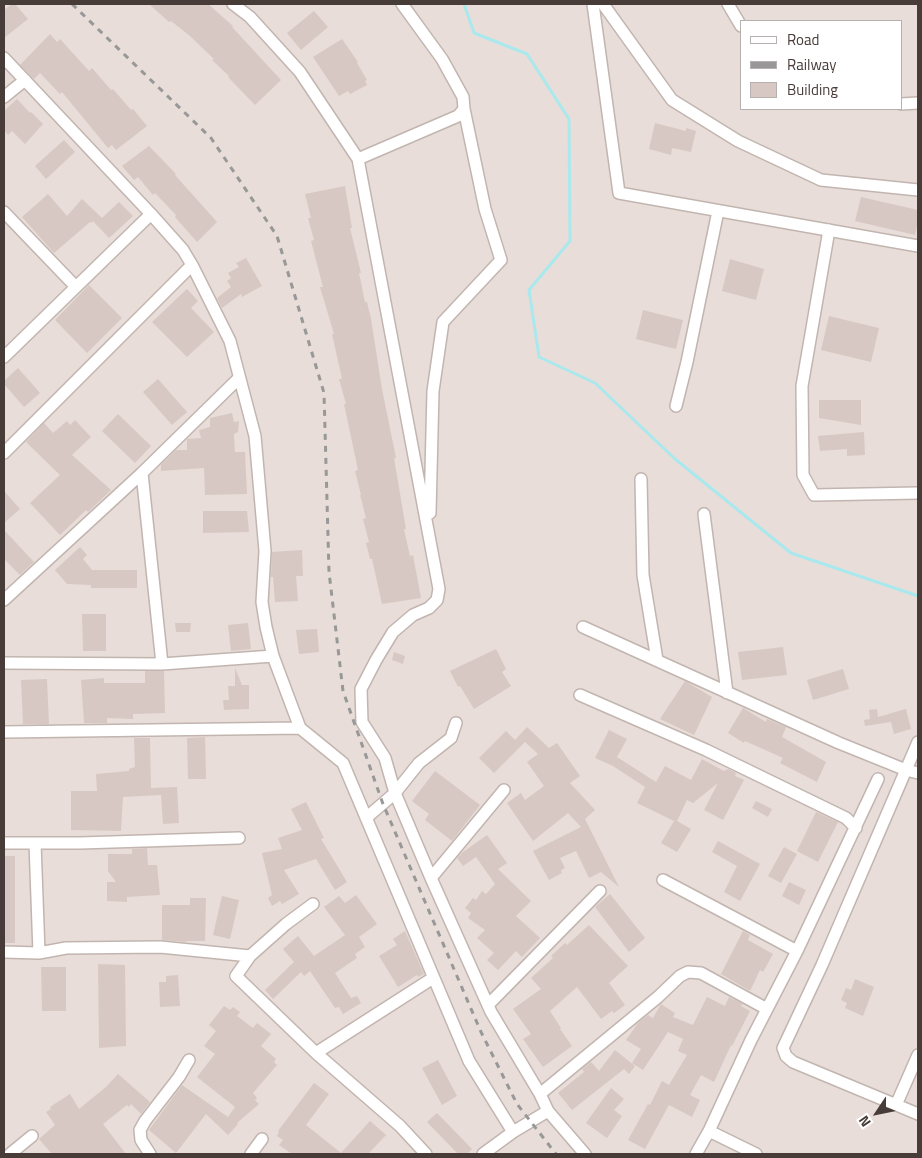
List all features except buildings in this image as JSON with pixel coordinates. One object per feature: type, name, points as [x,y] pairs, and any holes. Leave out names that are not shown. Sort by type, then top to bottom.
[{"type":"street","points":[[233,4],[250,18],[300,72],[358,158],[440,589],[437,600],[429,608],[413,615],[393,632],[376,660],[361,689],[362,722],[385,758],[395,793],[488,1005],[548,1111],[585,1154]]},
{"type":"street","points":[[402,4],[442,59],[462,98],[484,209],[501,260],[443,322],[433,391],[429,535]]},
{"type":"street","points":[[593,4],[619,193],[918,246]]},
{"type":"street","points":[[603,4],[672,100],[738,141],[821,180],[918,190]]},
{"type":"street","points":[[728,4],[740,24]]},
{"type":"street","points":[[4,58],[183,250],[230,341],[255,436],[265,551],[262,602],[273,656],[300,728],[343,763],[469,1061],[513,1132]]},
{"type":"street","points":[[4,97],[25,80]]},
{"type":"street","points":[[902,104],[918,103]]},
{"type":"street","points":[[358,158],[458,116],[464,109]]},
{"type":"street","points":[[676,406],[718,211]]},
{"type":"street","points":[[4,212],[76,287]]},
{"type":"street","points":[[4,357],[151,214]]},
{"type":"street","points":[[829,230],[802,386],[803,475],[814,495],[918,493]]},
{"type":"street","points":[[4,453],[192,265]]},
{"type":"street","points":[[4,600],[142,472],[239,378]]},
{"type":"street","points":[[142,472],[162,664]]},
{"type":"street","points":[[641,479],[643,575],[657,660]]},
{"type":"street","points":[[704,514],[727,692]]},
{"type":"street","points":[[584,627],[839,743],[918,773]]},
{"type":"street","points":[[4,663],[162,664],[273,656]]},
{"type":"street","points":[[580,695],[706,750],[846,818],[856,828]]},
{"type":"street","points":[[366,818],[395,793],[419,763],[451,738],[456,723]]},
{"type":"street","points":[[4,732],[300,728]]},
{"type":"street","points":[[918,742],[822,965],[783,1048],[786,1056],[793,1062],[918,1114]]},
{"type":"street","points":[[696,1154],[797,951],[878,778]]},
{"type":"street","points":[[431,878],[504,790]]},
{"type":"street","points":[[4,843],[240,838]]},
{"type":"street","points":[[35,843],[39,953]]},
{"type":"street","points":[[663,880],[797,951]]},
{"type":"street","points":[[488,1005],[600,891]]},
{"type":"street","points":[[313,904],[286,924],[250,956],[236,976],[316,1052],[400,1126],[426,1154]]},
{"type":"street","points":[[4,952],[39,953],[66,948],[160,946],[250,956]]},
{"type":"street","points":[[540,1094],[658,997],[680,976],[688,972],[701,973],[767,1009]]},
{"type":"street","points":[[316,1052],[433,978]]},
{"type":"street","points":[[896,1105],[918,1055]]},
{"type":"street","points":[[150,1154],[141,1140],[140,1130],[179,1077],[189,1060]]},
{"type":"street","points":[[483,1154],[513,1132],[548,1111]]},
{"type":"street","points":[[709,1131],[756,1154]]},
{"type":"street","points":[[10,1154],[32,1136]]},
{"type":"street","points":[[251,1154],[262,1139]]},
{"type":"shaded area","points":[[4,4],[918,4],[918,1154],[4,1154]]},
{"type":"waterway","points":[[464,4],[474,33],[527,54],[569,119],[570,241],[529,290],[539,357],[595,383],[675,459],[791,553],[918,596]]},
{"type":"railway","points":[[72,4],[211,138],[277,236],[324,393],[329,572],[343,691],[383,804],[481,1032],[517,1104],[556,1154]]}]
